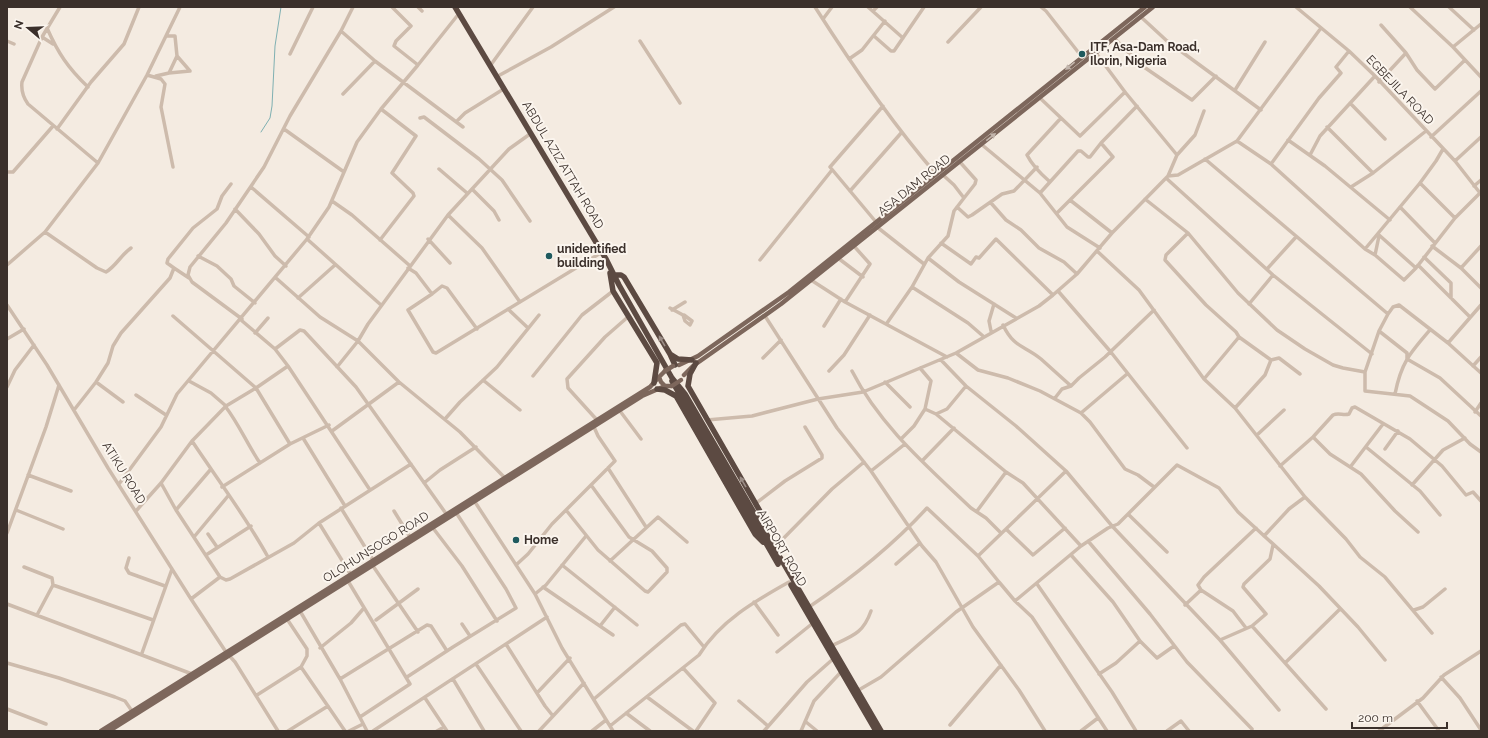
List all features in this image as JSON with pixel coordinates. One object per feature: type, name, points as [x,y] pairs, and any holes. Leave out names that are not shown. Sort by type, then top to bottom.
[{"type":"highway","name":"ABDUL AZIZ ATTAH ROAD","points":[[452,7],[490,67],[498,76],[670,377]]},
{"type":"highway","name":"ABDUL AZIZ ATTAH ROAD","points":[[455,7],[502,90],[530,134],[612,274]]},
{"type":"highway","points":[[662,373],[613,291],[612,274],[621,275],[624,277],[676,365]]},
{"type":"highway","points":[[670,354],[678,359],[694,362],[688,386],[706,420],[761,513],[771,545]]},
{"type":"highway","points":[[656,363],[656,386],[674,394],[755,534],[771,545]]},
{"type":"highway","name":"AIRPORT ROAD","points":[[670,377],[685,394],[771,545],[789,582],[833,659],[881,731]]},
{"type":"highway","name":"AIRPORT ROAD","points":[[670,377],[831,646],[876,731]]},
{"type":"highway","points":[[674,394],[676,382],[688,386]]},
{"type":"main road","name":"ASA DAM ROAD","points":[[676,382],[694,362],[877,225],[1040,98],[1082,56],[1145,7]]},
{"type":"main road","name":"ASA DAM ROAD","points":[[877,225],[936,174],[1153,7]]},
{"type":"main road","name":"ASA DAM ROAD","points":[[662,373],[676,365],[694,362],[765,316],[838,258],[859,238]]},
{"type":"main road","points":[[662,373],[661,382],[676,382],[683,368],[676,365]]},
{"type":"main road","name":"OLOHUNSOGO ROAD","points":[[101,731],[192,674],[287,619],[348,581],[410,537],[505,478],[620,411],[656,386],[662,373]]},
{"type":"main road","name":"OLOHUNSOGO ROAD","points":[[109,731],[351,574],[373,563],[457,514],[597,420],[656,386],[676,382]]},
{"type":"street","points":[[60,7],[42,37],[21,87],[24,98],[28,104],[98,163]]},
{"type":"street","points":[[57,129],[88,87],[124,44],[139,7]]},
{"type":"street","points":[[7,265],[45,232],[98,163],[147,75],[180,7]]},
{"type":"street","points":[[290,54],[313,7]]},
{"type":"street","points":[[189,278],[190,267],[251,187],[270,157],[303,94],[341,31],[353,7]]},
{"type":"street","points":[[392,7],[398,9],[411,26],[396,41],[394,46],[418,65]]},
{"type":"street","points":[[418,7],[422,11]]},
{"type":"street","points":[[490,67],[533,7]]},
{"type":"street","points":[[498,76],[551,47],[607,9],[614,7]]},
{"type":"street","points":[[815,7],[865,84],[936,174]]},
{"type":"street","points":[[823,18],[832,7]]},
{"type":"street","points":[[868,7],[903,38]]},
{"type":"street","points":[[873,11],[877,7]]},
{"type":"street","points":[[874,36],[893,51],[924,7]]},
{"type":"street","points":[[948,42],[981,7]]},
{"type":"street","points":[[1041,7],[1046,11],[1082,56]]},
{"type":"street","points":[[1046,11],[1050,7]]},
{"type":"street","name":"EGBEJILA ROAD","points":[[1296,7],[1349,51],[1375,76],[1455,161],[1480,194]]},
{"type":"street","points":[[1410,7],[1453,47],[1481,77]]},
{"type":"street","points":[[1449,7],[1474,30]]},
{"type":"street","points":[[119,484],[161,427],[175,398],[308,238],[332,201],[354,147],[381,109],[457,16]]},
{"type":"street","points":[[1141,17],[1167,41],[1261,110]]},
{"type":"street","points":[[849,59],[862,50],[885,21]]},
{"type":"street","points":[[1453,47],[1481,24]]},
{"type":"street","points":[[1381,25],[1406,53],[1417,70],[1435,89],[1465,60]]},
{"type":"street","points":[[47,28],[54,44],[68,68],[88,87]]},
{"type":"street","points":[[1167,177],[1178,174],[1237,141],[1321,28]]},
{"type":"street","points":[[341,31],[375,61],[457,121],[463,127]]},
{"type":"street","points":[[167,36],[175,36],[177,56],[169,73]]},
{"type":"street","points":[[42,37],[54,44]]},
{"type":"street","points":[[1114,38],[1140,65],[1192,100],[1216,76]]},
{"type":"street","points":[[7,41],[14,44]]},
{"type":"street","points":[[640,41],[680,103]]},
{"type":"street","points":[[1235,90],[1265,42]]},
{"type":"street","points":[[1271,164],[1318,98],[1341,73],[1336,67],[1349,51]]},
{"type":"street","points":[[1096,52],[1125,92],[1177,155]]},
{"type":"street","points":[[1379,82],[1406,53]]},
{"type":"street","points":[[155,77],[169,73],[190,71],[177,56]]},
{"type":"street","points":[[343,94],[375,61]]},
{"type":"street","points":[[147,75],[161,79],[165,84],[161,107],[173,167]]},
{"type":"street","points":[[1310,155],[1320,136],[1327,127],[1375,76]]},
{"type":"street","points":[[457,121],[465,113],[502,90]]},
{"type":"street","points":[[1431,136],[1481,91]]},
{"type":"street","points":[[1040,98],[1080,136],[1125,92]]},
{"type":"street","points":[[1350,103],[1385,139]]},
{"type":"street","points":[[883,106],[830,165],[832,170],[877,225],[924,264]]},
{"type":"street","points":[[1040,193],[1049,181],[1078,151],[1081,151],[1089,158],[1101,143],[1137,106]]},
{"type":"street","points":[[380,240],[414,194],[392,173],[416,136],[381,109]]},
{"type":"street","points":[[706,420],[752,416],[818,399],[863,392],[942,360],[1039,306],[1078,274],[1112,233],[1167,177],[1177,155],[1195,135],[1204,111]]},
{"type":"street","points":[[420,118],[424,117],[490,168],[508,186],[530,221]]},
{"type":"street","points":[[1049,181],[1037,171],[1037,167],[1027,155],[1062,118]]},
{"type":"street","points":[[7,172],[13,172],[53,126]]},
{"type":"street","points":[[1327,127],[1373,173]]},
{"type":"street","points":[[284,129],[344,172]]},
{"type":"street","points":[[1351,187],[1373,173],[1426,131]]},
{"type":"street","points":[[850,191],[902,132]]},
{"type":"street","points":[[337,367],[358,341],[381,305],[428,239],[490,168],[509,149],[530,134]]},
{"type":"street","points":[[1455,161],[1481,137]]},
{"type":"street","points":[[1288,140],[1351,187],[1390,220]]},
{"type":"street","points":[[1237,141],[1271,164],[1365,249],[1375,255],[1404,280],[1417,267],[1435,242],[1456,218],[1480,194]]},
{"type":"street","points":[[1057,213],[1113,157],[1101,143]]},
{"type":"street","points":[[981,144],[1040,193],[1067,227],[1099,249],[1139,290],[1181,350],[1204,379],[1235,408],[1305,497],[1346,539],[1360,557],[1385,577],[1432,633]]},
{"type":"street","points":[[1365,249],[1420,183],[1443,149]]},
{"type":"street","points":[[1205,158],[1388,314]]},
{"type":"street","points":[[887,323],[912,287],[928,258],[950,231],[957,207],[975,184],[976,180],[959,162]]},
{"type":"street","points":[[957,207],[968,217],[991,203],[1002,194],[1012,192],[1037,167]]},
{"type":"street","points":[[439,169],[467,193]]},
{"type":"street","points":[[760,260],[832,170]]},
{"type":"street","points":[[943,174],[964,198]]},
{"type":"street","points":[[1167,177],[1273,275],[1372,354]]},
{"type":"street","points":[[1474,186],[1481,180]]},
{"type":"street","points":[[1420,183],[1456,218]]},
{"type":"street","points":[[231,184],[222,196],[217,209],[193,228],[167,261],[275,349],[328,425],[370,490]]},
{"type":"street","points":[[251,187],[308,238],[335,265],[381,305]]},
{"type":"street","points":[[472,189],[494,211],[499,220]]},
{"type":"street","points":[[1145,198],[1188,233],[1238,293],[1278,330],[1305,349],[1333,365],[1365,372]]},
{"type":"street","points":[[1070,200],[1112,233]]},
{"type":"street","points":[[332,201],[352,215],[380,240],[409,267],[432,294]]},
{"type":"street","points":[[991,203],[1006,220],[1020,230],[1039,248],[1064,262],[1078,274]]},
{"type":"street","points":[[1400,207],[1435,242]]},
{"type":"street","points":[[235,209],[260,234],[275,256],[286,266]]},
{"type":"street","points":[[448,215],[482,248],[520,302]]},
{"type":"street","points":[[45,232],[97,268],[106,272],[123,254],[132,248]]},
{"type":"street","points":[[1188,233],[1166,255],[1164,259],[1185,284],[1236,332],[1239,337],[1271,360],[1279,358],[1300,374]]},
{"type":"street","points":[[1375,255],[1379,234]]},
{"type":"street","points":[[1379,234],[1451,298],[1470,317]]},
{"type":"street","points":[[1267,269],[1296,237]]},
{"type":"street","points":[[428,239],[450,263]]},
{"type":"street","points":[[941,243],[971,264],[976,258],[979,258],[994,240],[997,240],[1053,295]]},
{"type":"street","points":[[824,326],[863,276],[870,264],[853,244]]},
{"type":"street","points":[[1432,246],[1461,268],[1481,288]]},
{"type":"street","points":[[1461,268],[1481,246]]},
{"type":"street","points":[[477,329],[447,288],[442,286],[408,310],[434,352],[439,352],[477,329],[508,309],[600,254]]},
{"type":"street","points":[[198,256],[217,266],[231,279],[234,286],[255,303]]},
{"type":"street","points":[[1424,257],[1451,283],[1451,298]]},
{"type":"street","points":[[838,258],[863,276]]},
{"type":"street","points":[[928,258],[959,282],[1016,318]]},
{"type":"street","points":[[298,298],[335,265]]},
{"type":"street","points":[[74,410],[96,382],[108,363],[113,346],[121,333],[165,284],[174,268]]},
{"type":"street","points":[[1250,304],[1273,275]]},
{"type":"street","points":[[276,278],[320,317],[358,341],[399,382],[445,419],[476,447],[505,478]]},
{"type":"street","points":[[810,280],[843,300],[948,357]]},
{"type":"street","points":[[912,287],[968,323],[983,336]]},
{"type":"street","points":[[532,376],[582,315],[613,291]]},
{"type":"street","points":[[1058,291],[1110,351],[1187,448]]},
{"type":"street","points":[[683,315],[671,309],[685,302]]},
{"type":"street","points":[[991,332],[989,321],[994,304]]},
{"type":"street","name":"ATIKU ROAD","points":[[7,305],[24,329],[109,470],[191,599],[227,654],[235,662],[278,731]]},
{"type":"street","points":[[1481,373],[1448,343],[1399,305],[1393,307],[1379,331],[1365,372],[1365,391],[1410,396],[1448,421],[1481,452]]},
{"type":"street","points":[[1448,343],[1481,305]]},
{"type":"street","points":[[508,309],[527,327]]},
{"type":"street","points":[[1055,398],[1062,389],[1071,386],[1154,310]]},
{"type":"street","points":[[445,419],[514,347],[527,327],[539,315]]},
{"type":"street","points":[[829,371],[844,355],[870,315]]},
{"type":"street","points":[[173,316],[256,388],[290,444]]},
{"type":"street","points":[[597,420],[568,388],[567,379],[601,341],[629,316]]},
{"type":"street","points":[[765,316],[837,428],[864,462],[920,543],[940,568],[973,627],[1001,665],[1045,731]]},
{"type":"street","points":[[255,333],[268,318]]},
{"type":"street","points":[[1003,325],[1011,340],[1039,358],[1071,386]]},
{"type":"street","points":[[7,338],[24,329]]},
{"type":"street","points":[[275,349],[302,330],[370,405],[447,514]]},
{"type":"street","points":[[1395,394],[1398,379],[1407,357],[1430,330]]},
{"type":"street","points":[[1379,331],[1407,353],[1407,357],[1440,378],[1481,416]]},
{"type":"street","points":[[1204,379],[1239,337]]},
{"type":"street","points":[[763,358],[781,340]]},
{"type":"street","points":[[7,387],[15,370],[34,345]]},
{"type":"street","points":[[956,353],[978,370],[1008,378],[1055,398],[1081,413],[1090,422],[1126,469],[1138,475],[1154,487]]},
{"type":"street","points":[[1473,366],[1481,357]]},
{"type":"street","points":[[942,360],[966,386],[1016,426],[1066,471],[1113,527],[1185,605],[1220,640],[1280,710]]},
{"type":"street","points":[[1235,408],[1265,375],[1271,360]]},
{"type":"street","points":[[136,511],[192,441],[226,406],[288,366]]},
{"type":"street","points":[[901,439],[914,426],[925,409],[932,381],[920,368]]},
{"type":"street","points":[[852,371],[863,392],[886,425],[971,508],[977,510],[1001,533]]},
{"type":"street","points":[[1081,413],[1127,374]]},
{"type":"street","points":[[483,380],[520,410]]},
{"type":"street","points":[[189,381],[211,393],[226,406],[237,422],[248,446],[260,463]]},
{"type":"street","points":[[96,382],[123,402]]},
{"type":"street","points":[[332,431],[370,405],[399,382]]},
{"type":"street","points":[[885,382],[910,407]]},
{"type":"street","points":[[7,533],[59,385]]},
{"type":"street","points":[[936,414],[948,409],[966,386]]},
{"type":"street","points":[[136,395],[166,415]]},
{"type":"street","points":[[1475,412],[1481,403]]},
{"type":"street","points":[[1280,466],[1313,437],[1333,415],[1337,413],[1345,415],[1349,414],[1354,407],[1398,431],[1434,460],[1466,495],[1472,492],[1481,501]]},
{"type":"street","points":[[925,409],[936,414],[1006,472],[1023,483],[1081,546]]},
{"type":"street","points":[[1257,435],[1284,410]]},
{"type":"street","points":[[620,411],[641,439]]},
{"type":"street","points":[[1351,466],[1383,424]]},
{"type":"street","points":[[222,487],[290,444],[328,425]]},
{"type":"street","points":[[516,565],[528,554],[544,533],[614,461],[594,427]]},
{"type":"street","points":[[755,504],[786,481],[822,458],[822,455],[805,427]]},
{"type":"street","points":[[922,460],[954,428]]},
{"type":"street","points":[[1385,449],[1398,431]]},
{"type":"street","points":[[1313,437],[1330,454],[1351,466],[1361,474],[1395,511],[1418,532]]},
{"type":"street","points":[[303,438],[373,563],[418,632]]},
{"type":"street","points":[[1412,485],[1443,450],[1465,438]]},
{"type":"street","points":[[192,441],[228,496],[251,526],[268,558]]},
{"type":"street","points":[[870,471],[905,444]]},
{"type":"street","points":[[424,483],[440,470],[476,447]]},
{"type":"street","points":[[1366,447],[1425,496],[1440,515]]},
{"type":"street","points":[[771,545],[864,462]]},
{"type":"street","points":[[160,482],[176,510],[220,577],[226,580],[294,543],[319,523],[411,464]]},
{"type":"street","points":[[1015,602],[1081,546],[1113,527],[1128,514],[1176,465],[1219,488],[1238,512],[1319,586],[1385,660]]},
{"type":"street","points":[[608,468],[646,528]]},
{"type":"street","points":[[176,510],[211,469]]},
{"type":"street","points":[[978,556],[1066,471]]},
{"type":"street","points":[[977,510],[1006,472]]},
{"type":"street","points":[[28,474],[71,491]]},
{"type":"street","points":[[566,510],[586,536],[610,561],[648,592],[667,572],[667,568],[652,551],[633,540],[591,485]]},
{"type":"street","points":[[194,537],[228,496]]},
{"type":"street","points":[[1264,536],[1289,509],[1305,497]]},
{"type":"street","points":[[475,502],[535,594],[562,648],[570,658],[613,731]]},
{"type":"street","points":[[808,607],[880,555],[927,508],[978,556],[1015,602],[1032,617],[1108,731]]},
{"type":"street","points":[[16,510],[63,529]]},
{"type":"street","points":[[394,511],[410,537]]},
{"type":"street","points":[[407,677],[516,608],[516,605],[457,514]]},
{"type":"street","points":[[1128,514],[1166,552]]},
{"type":"street","points":[[610,561],[656,518],[660,518],[687,542]]},
{"type":"street","points":[[319,523],[351,574]]},
{"type":"street","points":[[206,555],[251,526]]},
{"type":"street","points":[[433,528],[462,566],[497,621]]},
{"type":"street","points":[[1006,529],[1033,555],[1065,528]]},
{"type":"street","points":[[1246,628],[1233,611],[1201,590],[1198,585],[1204,577],[1256,528]]},
{"type":"street","points":[[208,534],[217,547]]},
{"type":"street","points":[[535,594],[543,587],[586,536]]},
{"type":"street","points":[[1088,541],[1150,614],[1174,646],[1252,729]]},
{"type":"street","points":[[896,564],[920,543]]},
{"type":"street","points":[[1220,640],[1252,626],[1266,614],[1243,587],[1244,584],[1270,559],[1273,545]]},
{"type":"street","points":[[1070,555],[1113,602],[1140,641],[1157,658],[1174,646]]},
{"type":"street","points":[[130,558],[126,568],[129,573],[165,586]]},
{"type":"street","points":[[562,565],[636,625]]},
{"type":"street","points":[[24,567],[52,578],[53,584],[37,615]]},
{"type":"street","points":[[142,653],[172,569]]},
{"type":"street","points":[[191,599],[220,577]]},
{"type":"street","points":[[348,581],[410,684],[408,687],[360,717]]},
{"type":"street","points":[[610,726],[699,655],[704,647],[736,614],[789,582]]},
{"type":"street","points":[[856,692],[881,677],[962,607],[999,582]]},
{"type":"street","points":[[53,584],[154,620]]},
{"type":"street","points":[[1037,584],[1112,692],[1136,731]]},
{"type":"street","points":[[543,587],[613,635]]},
{"type":"street","points":[[376,620],[418,589]]},
{"type":"street","points":[[1414,610],[1423,607],[1445,589]]},
{"type":"street","points":[[1185,605],[1201,590]]},
{"type":"street","points":[[754,602],[778,635]]},
{"type":"street","points":[[7,604],[142,653],[192,674]]},
{"type":"street","points":[[600,626],[614,607]]},
{"type":"street","points":[[320,648],[351,623],[364,608]]},
{"type":"street","points":[[1285,663],[1340,609]]},
{"type":"street","points":[[300,611],[320,648],[340,679],[367,731]]},
{"type":"street","points":[[831,646],[853,636],[866,625],[871,611]]},
{"type":"street","points":[[372,731],[425,698],[547,617]]},
{"type":"street","points":[[256,695],[302,667],[307,656],[307,649],[287,619]]},
{"type":"street","points":[[777,652],[813,623]]},
{"type":"street","points":[[462,624],[470,636]]},
{"type":"street","points":[[594,699],[681,625],[685,624],[704,647]]},
{"type":"street","points":[[340,679],[390,650],[427,625],[431,626],[446,651]]},
{"type":"street","points":[[1252,626],[1326,709]]},
{"type":"street","points":[[1099,674],[1116,663],[1140,641]]},
{"type":"street","points":[[506,644],[553,716]]},
{"type":"street","points":[[1379,731],[1417,701],[1423,698],[1441,677],[1481,651]]},
{"type":"street","points":[[537,693],[570,658]]},
{"type":"street","points":[[764,731],[807,682],[833,659]]},
{"type":"street","points":[[7,663],[59,678],[115,697],[125,701],[132,711]]},
{"type":"street","points":[[476,664],[521,731]]},
{"type":"street","points":[[950,725],[1001,665]]},
{"type":"street","points":[[302,667],[345,731]]},
{"type":"street","points":[[683,668],[715,704],[696,731]]},
{"type":"street","points":[[802,731],[814,701],[841,672]]},
{"type":"street","points":[[1441,677],[1460,698],[1481,730]]},
{"type":"street","points":[[453,679],[484,731]]},
{"type":"street","points":[[539,731],[584,683]]},
{"type":"street","points":[[647,697],[693,731]]},
{"type":"street","points":[[425,698],[447,731]]},
{"type":"street","points":[[738,701],[768,726]]},
{"type":"street","points":[[1417,701],[1439,731]]},
{"type":"street","points":[[288,731],[328,706]]},
{"type":"street","points":[[7,709],[46,724]]},
{"type":"street","points":[[626,713],[650,731]]},
{"type":"street","points":[[1081,731],[1098,718]]},
{"type":"street","points":[[592,731],[606,720]]},
{"type":"street","points":[[1167,731],[1181,721],[1189,731]]},
{"type":"street","points":[[806,722],[817,731]]},
{"type":"street","points":[[349,731],[363,724]]},
{"type":"street","points":[[437,731],[444,726]]},
{"type":"waterway","points":[[261,132],[270,118],[272,106],[275,46],[281,7]]},
{"type":"place","name":"ITF, Asa-Dam Road, Ilorin, Nigeria","points":[[1082,54]]},
{"type":"place","name":"unidentified building","points":[[549,256]]},
{"type":"place","name":"Home","points":[[516,540]]}]
